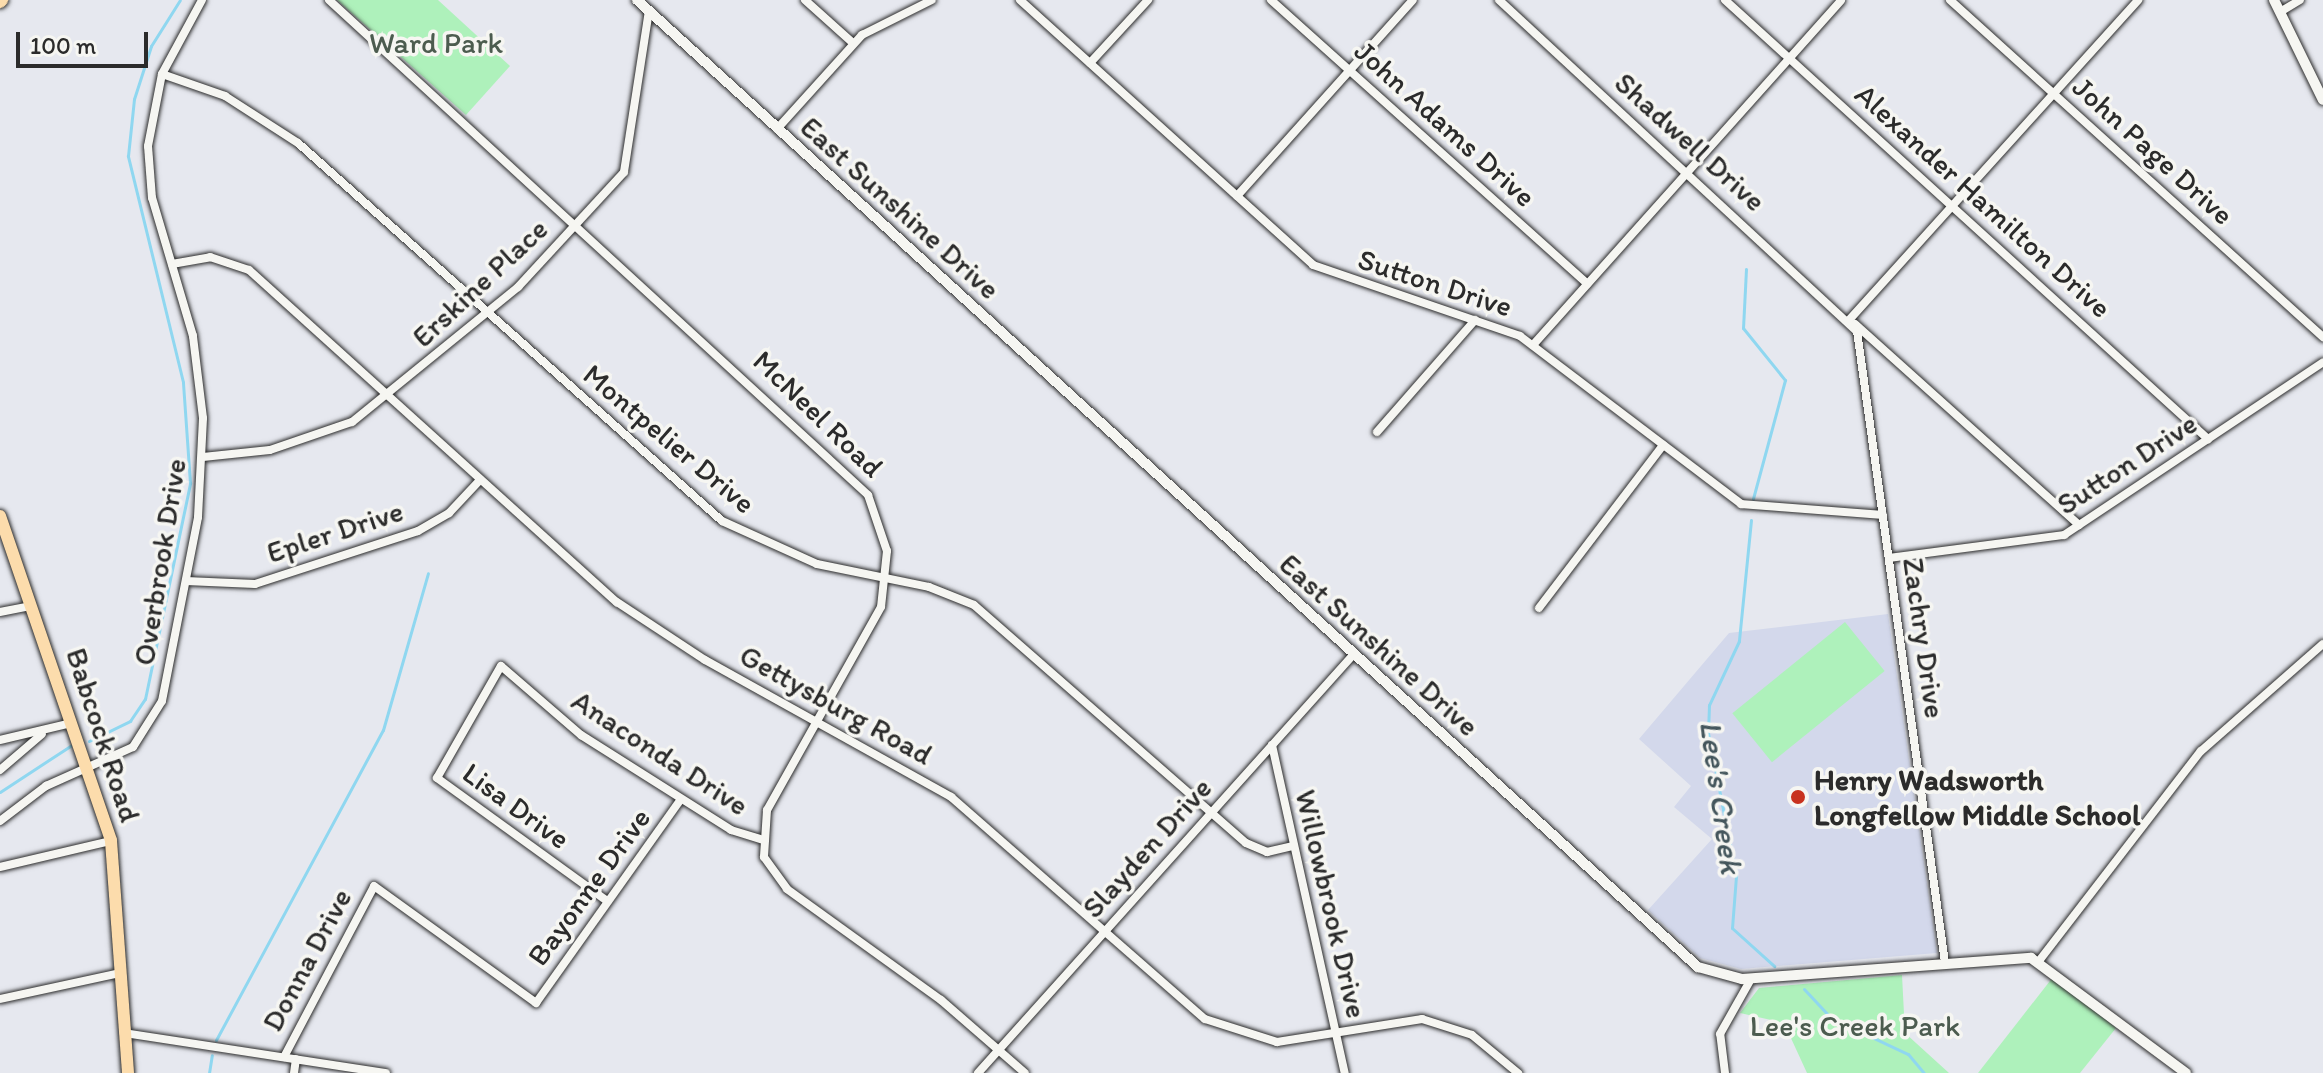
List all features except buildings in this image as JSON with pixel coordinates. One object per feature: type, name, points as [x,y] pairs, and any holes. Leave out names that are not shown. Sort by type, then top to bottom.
[{"type":"main road","name":"Babcock Road","points":[[0,516],[111,841],[128,1073]]},
{"type":"street","name":"Overbrook Drive","points":[[0,821],[46,786],[133,747],[155,719],[186,581],[203,457],[197,365],[149,172],[162,74],[202,0]]},
{"type":"street","name":"McNeel Road","points":[[329,0],[851,471],[881,522],[887,578],[870,635],[821,723],[767,810],[761,839]]},
{"type":"street","name":"East Sunshine Drive","points":[[637,0],[1698,967],[1751,979],[1945,963],[2039,961]]},
{"type":"street","points":[[805,0],[853,43]]},
{"type":"street","points":[[777,129],[853,43],[932,0]]},
{"type":"street","name":"Sutton Drive","points":[[1020,0],[1322,270],[1475,320],[1533,345],[1741,504],[1883,515]]},
{"type":"street","points":[[1090,63],[1148,0]]},
{"type":"street","name":"John Adams Drive","points":[[1271,0],[1587,284]]},
{"type":"street","points":[[1237,196],[1413,0]]},
{"type":"street","name":"Shadwell Drive","points":[[1499,0],[2079,525]]},
{"type":"street","name":"Alexander Hamilton Drive","points":[[1725,0],[2208,439]]},
{"type":"street","points":[[1533,345],[1841,0]]},
{"type":"street","name":"John Page Drive","points":[[1950,0],[2323,337]]},
{"type":"street","points":[[1850,320],[2138,0]]},
{"type":"street","points":[[2274,0],[2323,100]]},
{"type":"street","points":[[2280,12],[2300,0]]},
{"type":"street","name":"Erskine Place","points":[[203,457],[270,450],[342,426],[389,396],[490,314],[624,172],[649,11]]},
{"type":"street","name":"Montpelier Drive","points":[[162,74],[225,96],[286,135],[722,521],[772,549],[952,595],[1003,624],[1252,848],[1293,846]]},
{"type":"street","name":"Gettysburg Road","points":[[172,264],[210,257],[249,270],[480,480],[660,633],[821,723],[974,814],[1105,931],[1221,1028],[1277,1042],[1439,1022],[1479,1040],[1518,1073]]},
{"type":"street","points":[[1377,432],[1475,320]]},
{"type":"street","name":"Zachry Drive","points":[[1850,320],[1883,515],[1945,963]]},
{"type":"street","name":"Sutton Drive","points":[[1889,558],[2054,538],[2079,525],[2323,362]]},
{"type":"street","points":[[1539,608],[1663,445]]},
{"type":"street","name":"Epler Drive","points":[[186,581],[255,584],[418,531],[449,513],[480,480]]},
{"type":"street","points":[[0,612],[31,606]]},
{"type":"street","points":[[2186,1073],[2039,961],[2207,744],[2323,644]]},
{"type":"street","name":"Slayden Drive","points":[[978,1073],[1353,655]]},
{"type":"street","name":"Anaconda Drive","points":[[437,778],[501,666],[581,735],[681,799],[761,839]]},
{"type":"street","points":[[0,740],[42,734],[72,723]]},
{"type":"street","points":[[0,770],[42,734]]},
{"type":"street","name":"Willowbrook Drive","points":[[1272,745],[1345,1073]]},
{"type":"street","name":"Lisa Drive","points":[[437,778],[607,901]]},
{"type":"street","name":"Bayonne Drive","points":[[536,1003],[681,799]]},
{"type":"street","points":[[761,839],[787,889],[1025,1073]]},
{"type":"street","points":[[0,867],[111,841]]},
{"type":"street","name":"Donna Drive","points":[[284,1057],[374,886],[536,1003]]},
{"type":"street","points":[[0,999],[120,973]]},
{"type":"street","points":[[1725,1073],[1720,1034],[1751,979]]},
{"type":"street","points":[[124,1033],[386,1073]]},
{"type":"street","points":[[294,1073],[296,1059]]},
{"type":"shaded area","name":"Henry Wadsworth Longfellow Middle School","points":[[1888,614],[1937,953],[1741,969],[1700,958],[1648,910],[1712,839],[1674,807],[1691,786],[1639,739],[1729,633]]},
{"type":"green space","name":"Ward Park","points":[[337,0],[438,0],[510,66],[466,115]]},
{"type":"green space","points":[[1845,622],[1885,671],[1772,762],[1732,713]]},
{"type":"green space","name":"Lee's Creek Park","points":[[1902,975],[1905,1033],[1949,1073],[1807,1073],[1784,1023],[1740,1013],[1759,988]]},
{"type":"green space","name":"Lee's Creek Park","points":[[2053,977],[2116,1028],[2080,1073],[1978,1073]]},
{"type":"waterway","points":[[89,741],[130,721],[145,699],[190,483],[183,382],[128,156],[134,99],[151,46],[180,0]]},
{"type":"waterway","name":"Lee's Creek","points":[[1746,269],[1743,328],[1785,380],[1753,499]]},
{"type":"waterway","name":"Lee's Creek","points":[[1751,520],[1739,641],[1709,705],[1708,733],[1736,876],[1732,928],[1774,966]]},
{"type":"waterway","points":[[216,1040],[383,730],[428,573]]},
{"type":"waterway","points":[[0,792],[70,746]]},
{"type":"waterway","name":"Lee's Creek","points":[[1804,989],[1831,1018],[1908,1054],[1924,1073]]},
{"type":"waterway","points":[[209,1073],[212,1055]]},
{"type":"place","name":"Henry Wadsworth Longfellow Middle School","points":[[1798,797]]}]
